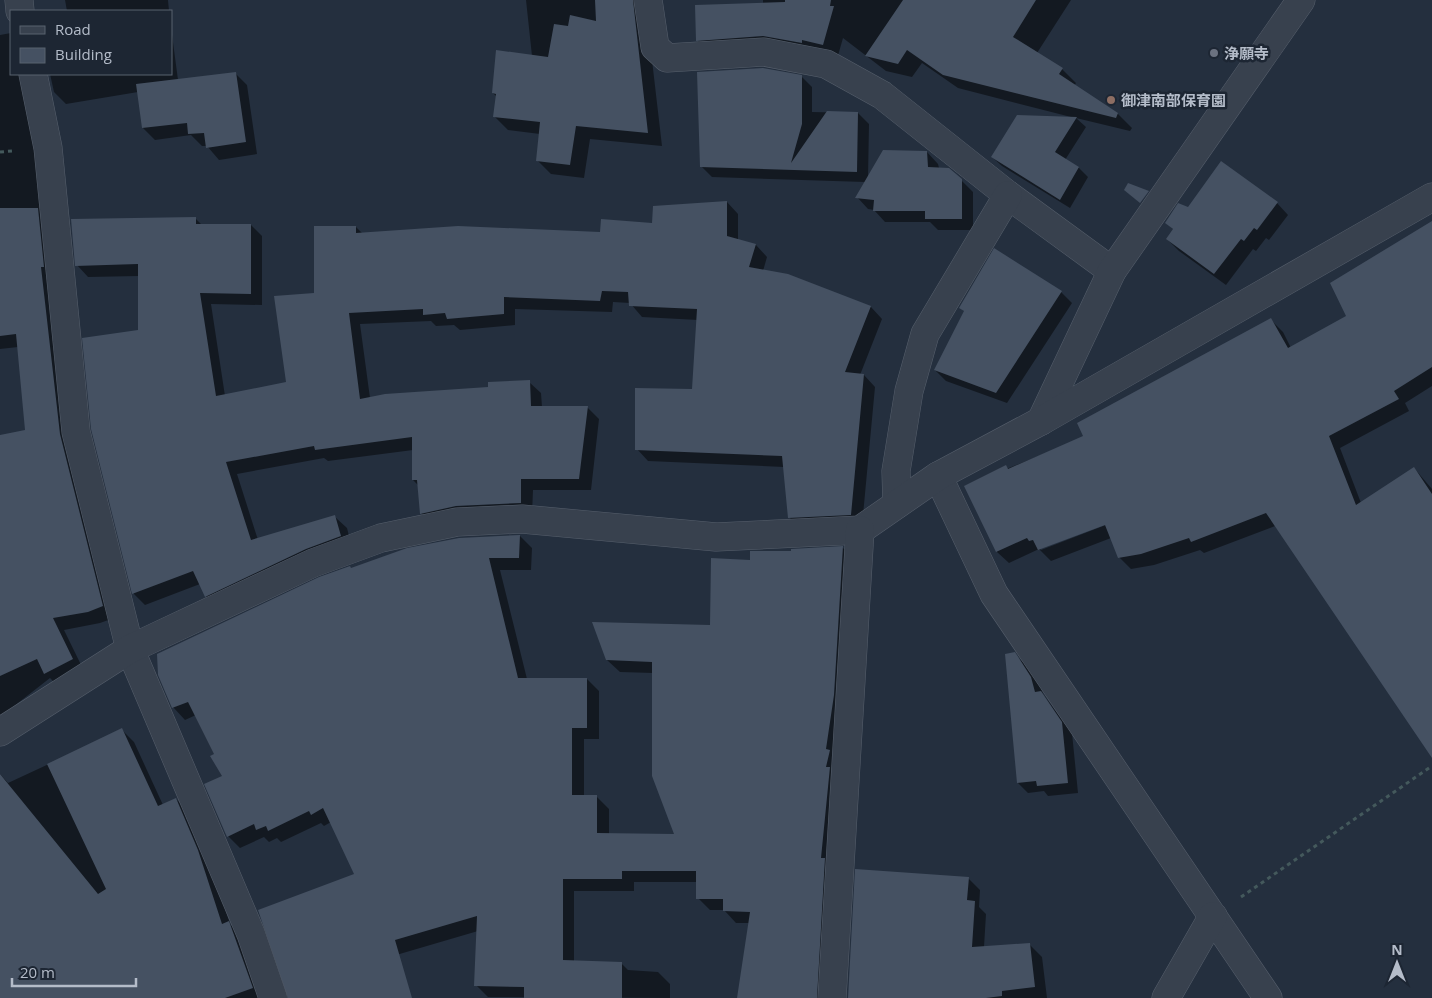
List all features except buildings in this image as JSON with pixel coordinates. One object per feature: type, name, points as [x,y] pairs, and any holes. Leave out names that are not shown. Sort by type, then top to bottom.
[{"type":"street","points":[[648,0],[655,47],[668,58],[764,52],[826,64],[882,95],[1008,196],[1112,271]]},
{"type":"street","points":[[1042,421],[1112,271],[1301,0]]},
{"type":"street","points":[[32,75],[48,148],[76,432],[130,649],[251,934],[273,998]]},
{"type":"street","points":[[897,504],[896,471],[903,427],[909,391],[925,334],[1008,196]]},
{"type":"street","points":[[0,732],[130,649],[313,563],[381,538],[457,522],[522,519],[716,536],[860,530],[938,476],[1042,421],[1432,197]]},
{"type":"street","points":[[938,476],[994,594],[1268,998]]},
{"type":"street","points":[[832,998],[860,530]]},
{"type":"street","points":[[1166,998],[1213,916]]},
{"type":"path","points":[[1213,916],[1432,766]]},
{"type":"place","name":"浄願寺","points":[[1214,53]]},
{"type":"place","name":"御津南部保育園","points":[[1111,100]]}]
